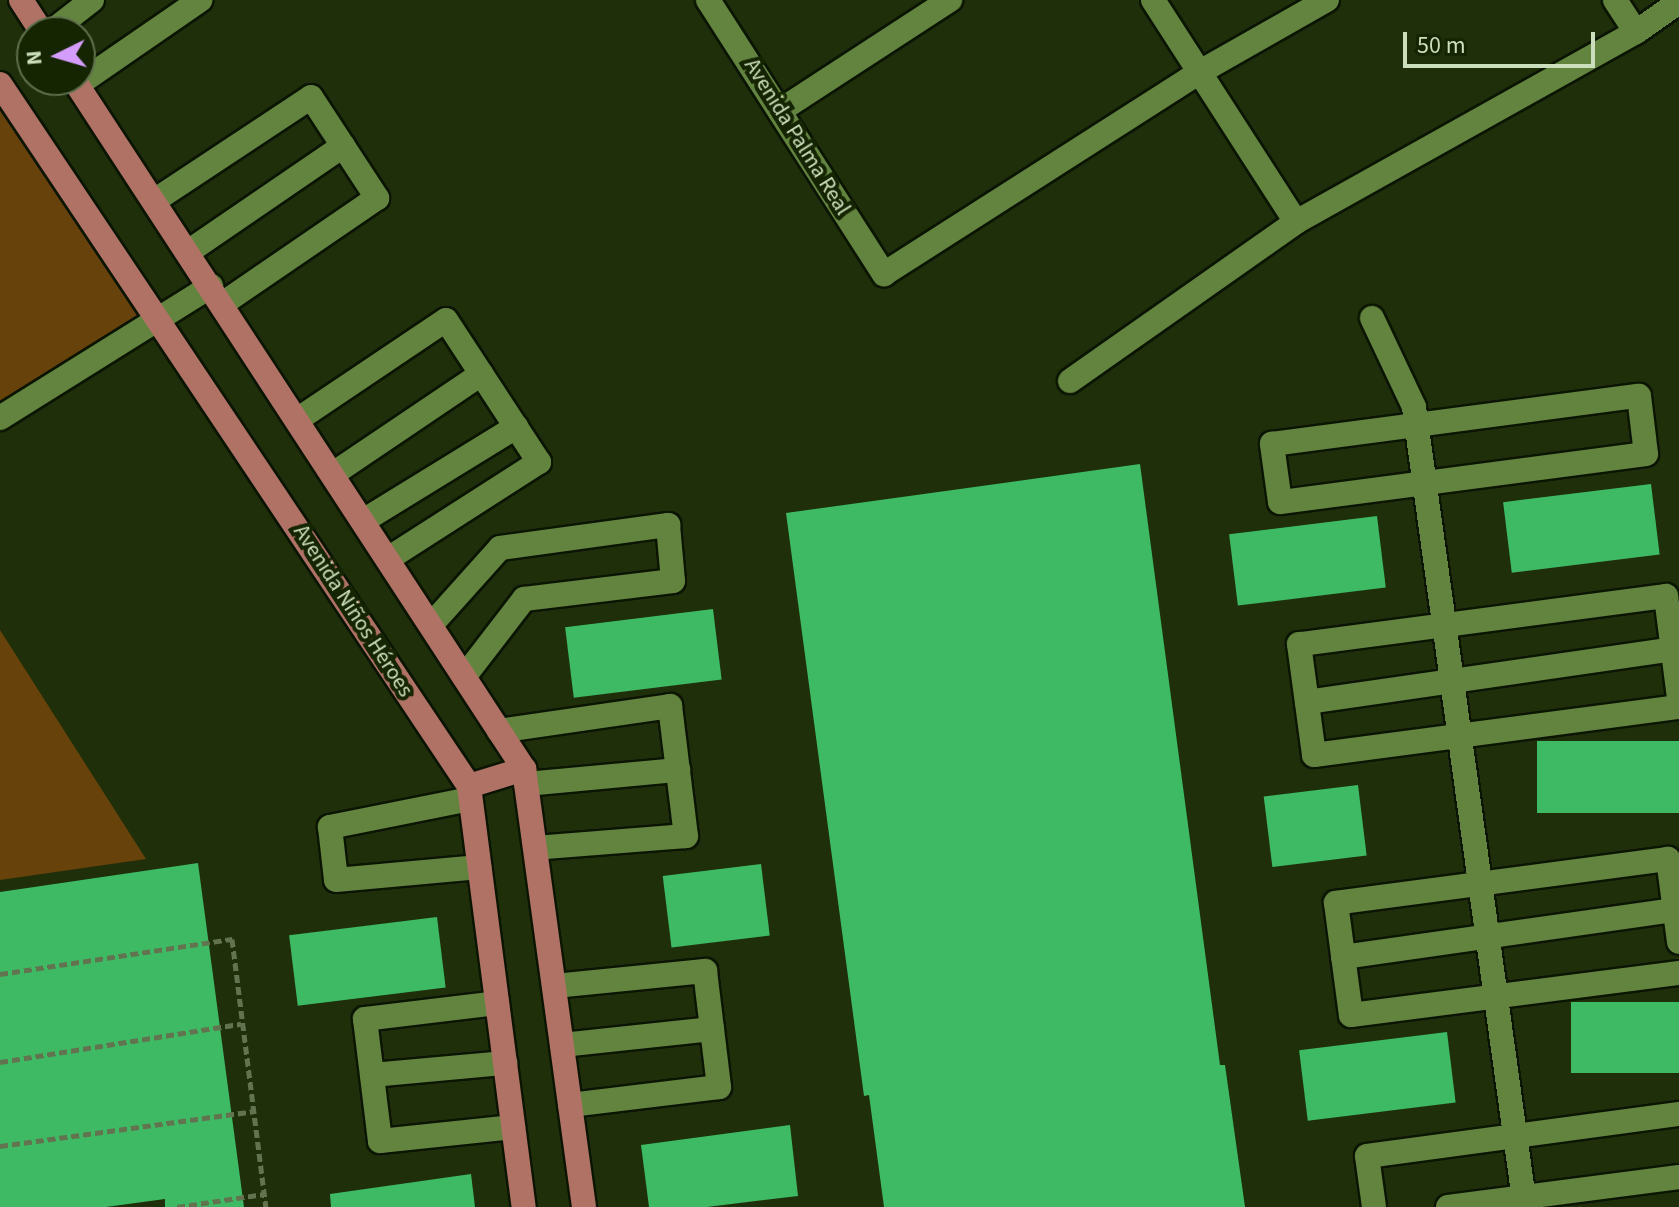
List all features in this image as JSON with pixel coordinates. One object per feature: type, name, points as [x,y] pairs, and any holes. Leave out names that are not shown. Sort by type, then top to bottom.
[{"type":"main road","name":"Avenida Niños Héroes","points":[[0,84],[159,318],[469,792],[524,1207]]},
{"type":"main road","points":[[85,96],[431,625],[525,777],[584,1207]]},
{"type":"main road","points":[[469,792],[525,777]]},
{"type":"street","points":[[72,16],[92,0]]},
{"type":"street","points":[[96,70],[200,0]]},
{"type":"street","name":"Avenida Palma Real","points":[[708,0],[884,274],[1200,72]]},
{"type":"street","points":[[781,110],[950,0]]},
{"type":"street","points":[[1153,0],[1296,222]]},
{"type":"street","points":[[1200,72],[1327,0]]},
{"type":"street","points":[[1615,0],[1636,32]]},
{"type":"street","points":[[1070,381],[1296,222],[1636,32],[1679,2]]},
{"type":"street","points":[[0,418],[159,318],[216,295],[377,198],[311,97],[154,201]]},
{"type":"street","points":[[188,252],[343,146]]},
{"type":"street","points":[[1372,318],[1414,407],[1524,1202]]},
{"type":"street","points":[[297,420],[446,320],[539,462],[388,559]]},
{"type":"street","points":[[333,474],[481,374]]},
{"type":"street","points":[[1639,396],[1646,454],[1280,502],[1272,444],[1417,425],[1639,396]]},
{"type":"street","points":[[363,521],[516,427]]},
{"type":"street","points":[[431,625],[500,548],[668,525],[673,581],[524,599],[464,677]]},
{"type":"street","points":[[1679,698],[1666,596],[1299,644],[1314,755],[1679,707]]},
{"type":"street","points":[[1307,702],[1673,649]]},
{"type":"street","points":[[499,731],[670,706],[686,836],[535,848]]},
{"type":"street","points":[[525,777],[678,770]]},
{"type":"street","points":[[469,792],[330,827],[336,880],[479,867]]},
{"type":"street","points":[[1679,942],[1668,859],[1336,903],[1351,1015],[1679,973]]},
{"type":"street","points":[[1343,957],[1675,910]]},
{"type":"street","points":[[554,986],[705,971],[719,1087],[570,1105]]},
{"type":"street","points":[[497,1003],[365,1019],[380,1141],[513,1127]]},
{"type":"street","points":[[562,1045],[712,1029]]},
{"type":"street","points":[[372,1075],[505,1063]]},
{"type":"street","points":[[1374,1207],[1367,1156],[1679,1114]]},
{"type":"street","points":[[1448,1207],[1524,1202],[1679,1177]]},
{"type":"path","points":[[0,974],[232,939],[266,1207]]},
{"type":"path","points":[[0,1062],[241,1024]]},
{"type":"path","points":[[0,1146],[254,1111]]},
{"type":"path","points":[[177,1207],[264,1194]]},
{"type":"shaded area","points":[[0,84],[159,318],[0,418]]},
{"type":"shaded area","points":[[0,630],[146,859],[0,880]]},
{"type":"building","points":[[1140,464],[1220,1065],[1225,1065],[1245,1207],[884,1207],[869,1095],[864,1096],[786,513]]},
{"type":"building","points":[[1651,484],[1660,554],[1512,573],[1503,502]]},
{"type":"building","points":[[1377,516],[1386,587],[1238,606],[1229,534]]},
{"type":"building","points":[[713,609],[722,679],[574,698],[565,627]]},
{"type":"building","points":[[1537,741],[1679,741],[1679,813],[1537,813]]},
{"type":"building","points":[[1358,785],[1367,855],[1272,867],[1264,797]]},
{"type":"building","points":[[198,863],[244,1207],[165,1207],[165,1199],[106,1207],[0,1207],[0,892]]},
{"type":"building","points":[[761,864],[770,935],[672,948],[663,876]]},
{"type":"building","points":[[437,917],[446,987],[298,1006],[289,935]]},
{"type":"building","points":[[1571,1002],[1679,1002],[1679,1073],[1571,1073]]},
{"type":"building","points":[[1447,1032],[1456,1102],[1308,1121],[1299,1050]]},
{"type":"building","points":[[790,1125],[798,1196],[707,1207],[649,1207],[641,1145]]},
{"type":"building","points":[[471,1174],[475,1207],[331,1207],[330,1194]]}]
